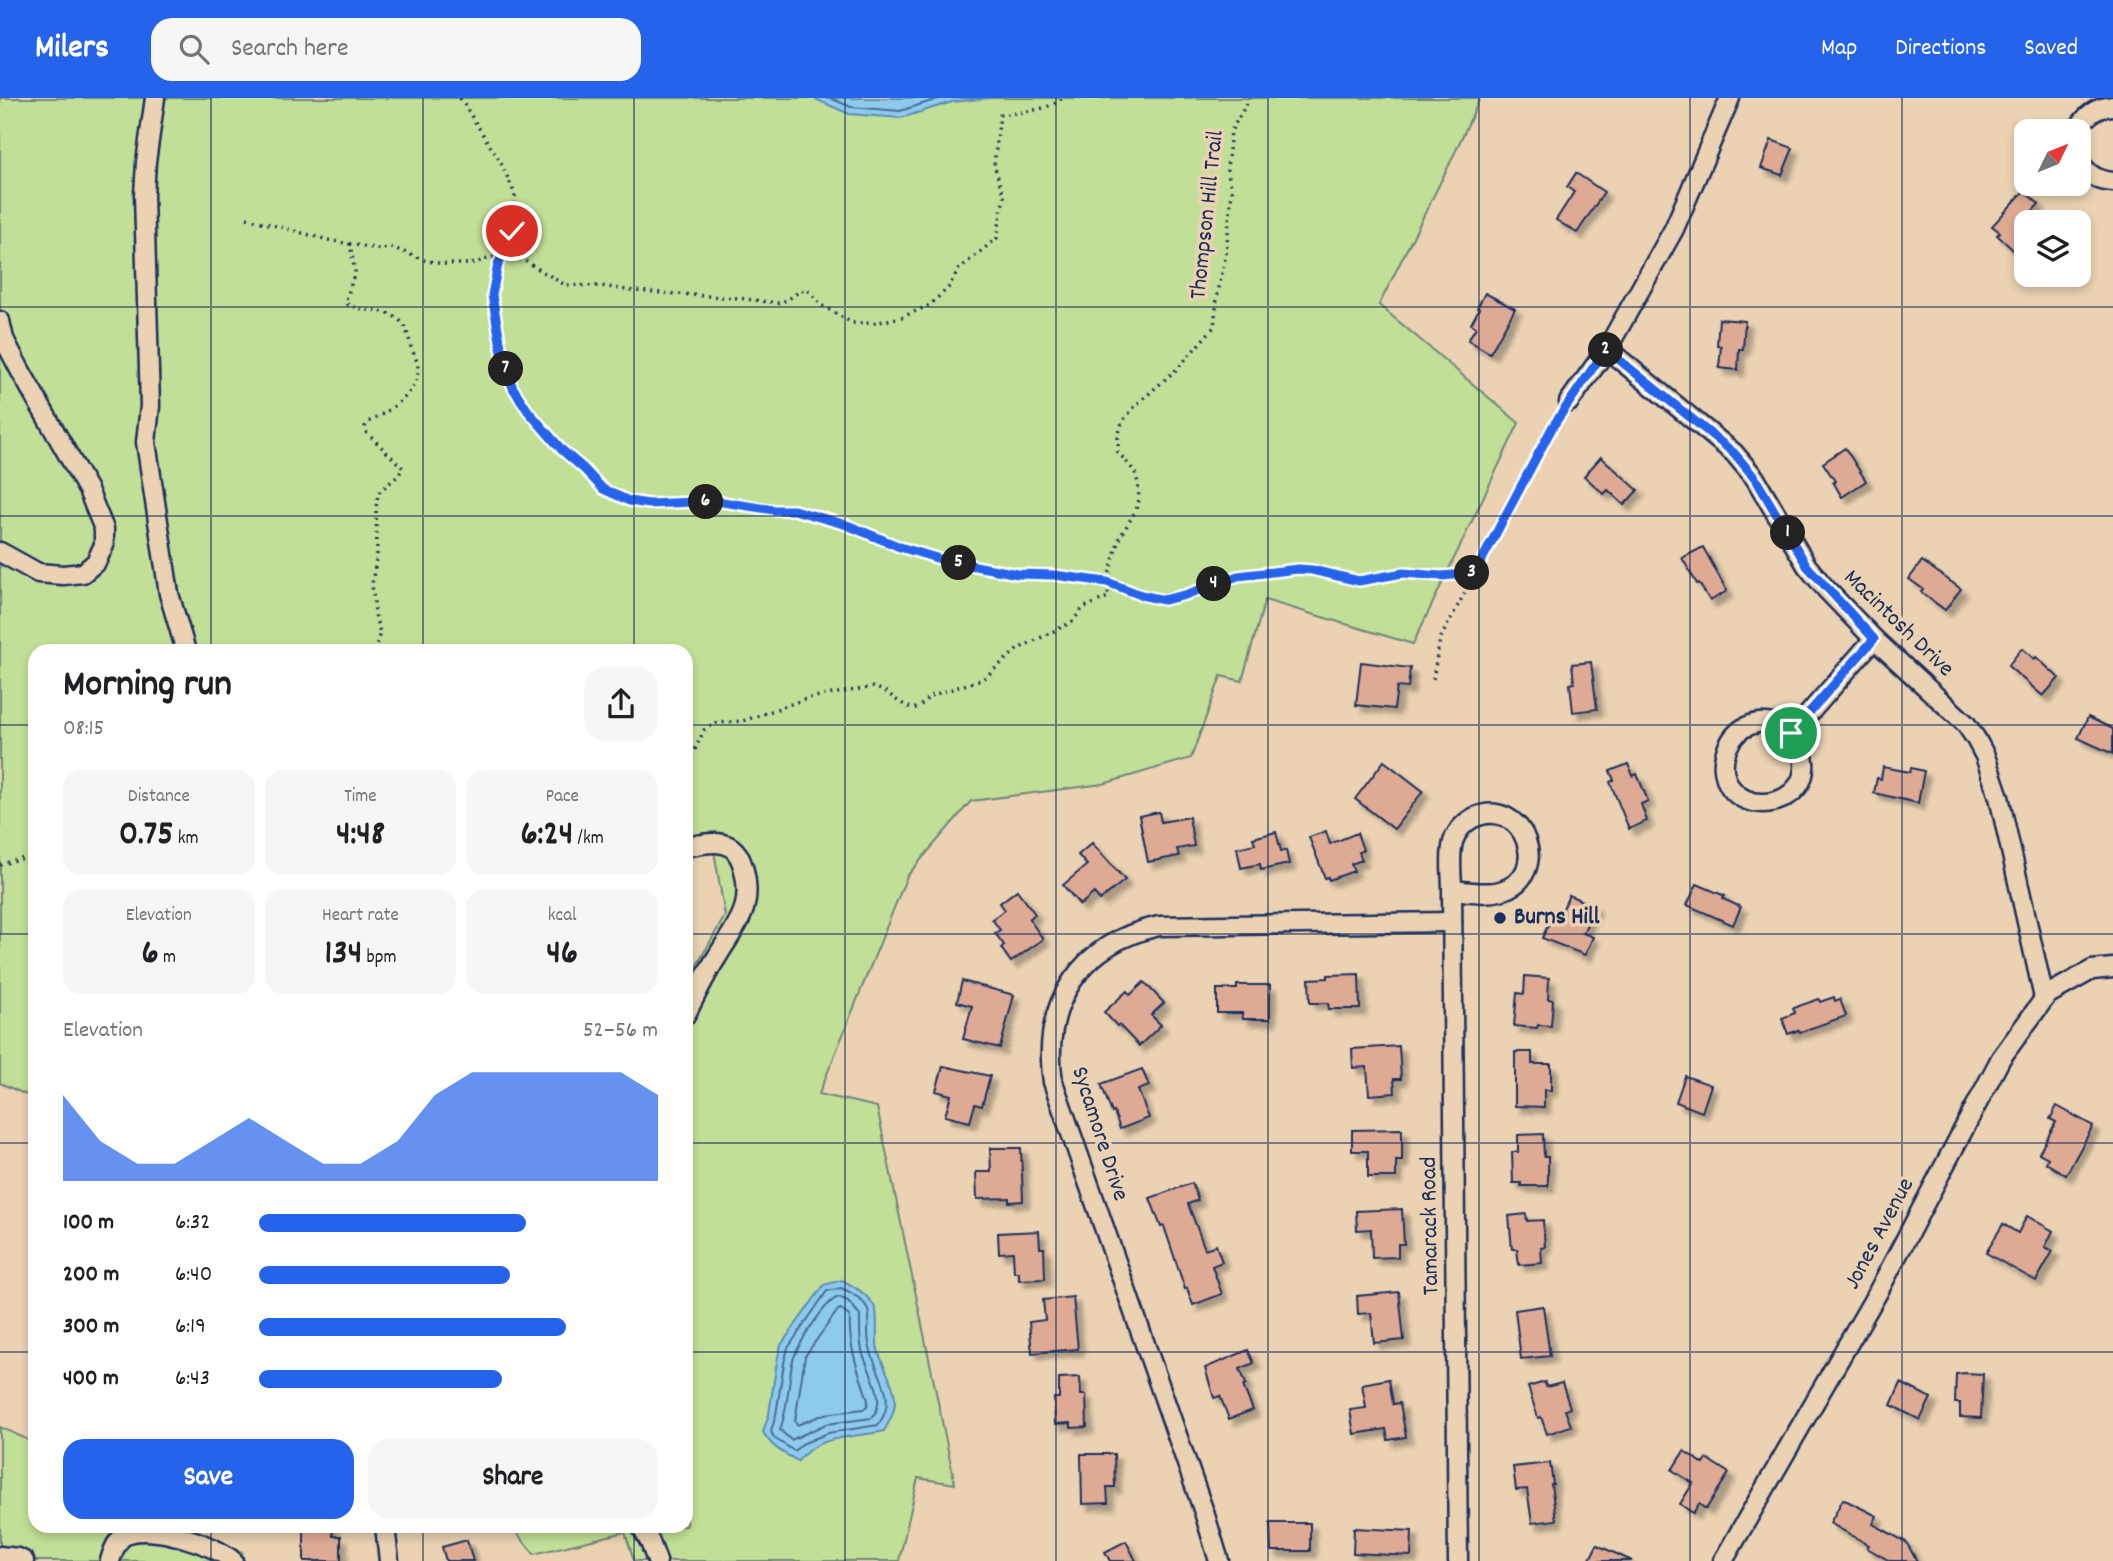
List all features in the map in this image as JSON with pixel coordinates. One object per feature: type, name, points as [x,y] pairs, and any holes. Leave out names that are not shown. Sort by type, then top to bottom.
[{"type":"street","points":[[155,98],[144,195],[150,405],[146,442],[169,594],[184,644]]},
{"type":"street","points":[[1569,402],[1606,349],[1674,229],[1730,98]]},
{"type":"street","points":[[2084,119],[2093,111],[2113,106]]},
{"type":"street","points":[[2091,175],[2113,182]]},
{"type":"street","points":[[0,321],[4,339],[88,489],[104,529],[104,545],[96,562],[83,573],[38,573],[0,552]]},
{"type":"street","name":"Macintosh Drive","points":[[1606,349],[1734,453],[1755,478],[1807,566],[1874,639],[1966,724],[1985,756],[1999,797],[2044,999]]},
{"type":"street","points":[[1791,733],[1874,639]]},
{"type":"street","points":[[1769,722],[1791,733],[1800,744],[1805,758],[1804,772],[1791,793],[1776,802],[1762,804],[1748,801],[1737,793],[1728,783],[1724,771],[1727,746],[1734,735],[1744,727],[1769,722]]},
{"type":"street","name":"Tamarack Road","points":[[1452,890],[1499,891],[1514,884],[1528,864],[1529,848],[1518,826],[1505,817],[1480,816],[1466,822],[1452,843],[1452,890],[1452,922],[1458,1561]]},
{"type":"street","points":[[693,846],[726,844],[736,851],[743,866],[746,889],[745,905],[739,919],[693,1000]]},
{"type":"street","name":"Sycamore Drive","points":[[1219,1561],[1054,1082],[1050,1046],[1056,1012],[1083,966],[1110,944],[1142,930],[1159,926],[1452,922]]},
{"type":"street","name":"Jones Avenue","points":[[1723,1561],[1878,1292],[2001,1058],[2047,995],[2092,970],[2113,968]]},
{"type":"street","points":[[110,1561],[117,1541],[129,1533]]},
{"type":"street","points":[[162,1533],[190,1539],[233,1561]]},
{"type":"street","points":[[386,1533],[389,1561]]},
{"type":"street","points":[[645,1533],[657,1561]]},
{"type":"street","points":[[0,1556],[23,1561]]},
{"type":"path","points":[[460,98],[501,163],[515,194],[512,231],[498,264],[492,295],[504,364],[513,388],[528,411],[547,434],[603,489],[629,501],[649,504],[716,501],[774,510],[794,510],[847,525],[900,547],[960,563],[1018,574],[1045,574],[1107,582],[1141,595],[1164,600],[1238,576],[1298,569],[1359,581],[1403,573],[1442,576],[1475,573]]},
{"type":"path","points":[[247,218],[328,240],[378,249],[394,248],[424,260],[457,265],[471,264],[504,254],[525,261],[565,285],[778,303],[808,289],[821,305],[852,323],[874,323],[902,317],[930,304],[948,288],[959,269],[997,239],[1004,196],[994,165],[1000,115],[1051,106],[1062,98]]},
{"type":"path","name":"Thompson Hill Trail","points":[[1107,582],[1119,539],[1139,500],[1135,472],[1118,452],[1122,422],[1135,405],[1178,368],[1214,327],[1226,254],[1232,190],[1227,169],[1231,131],[1250,98]]},
{"type":"path","points":[[350,243],[355,272],[347,304],[364,311],[381,310],[401,321],[418,369],[418,381],[413,388],[365,427],[366,432],[402,468],[398,476],[381,490],[376,506],[377,554],[372,584],[380,632],[377,644]]},
{"type":"path","points":[[1433,679],[1440,639],[1553,426],[1569,402]]},
{"type":"path","points":[[693,754],[704,730],[717,723],[743,721],[796,701],[874,687],[913,709],[919,707],[930,696],[983,679],[1018,649],[1072,622],[1083,608],[1108,597],[1107,582]]},
{"type":"path","points":[[0,866],[28,858]]},
{"type":"green space","points":[[0,98],[1480,98],[1379,305],[1519,423],[1413,644],[1265,600],[1242,681],[1221,676],[1191,758],[1103,784],[971,801],[907,876],[819,1094],[877,1107],[955,1484],[918,1478],[899,1561],[634,1561],[625,1533],[693,1533],[693,972],[725,916],[714,851],[693,854],[693,644],[28,644],[28,1096],[0,1083]]},
{"type":"green space","points":[[0,1427],[28,1440],[28,1533],[197,1533],[242,1552],[244,1561],[0,1561]]},
{"type":"green space","points":[[517,1533],[621,1533],[534,1554]]},
{"type":"water","points":[[813,98],[991,98],[952,102],[901,118],[849,114]]},
{"type":"water","points":[[842,1280],[865,1295],[875,1308],[878,1350],[893,1389],[894,1409],[884,1431],[826,1441],[806,1452],[798,1461],[774,1446],[763,1432],[769,1414],[777,1361],[781,1345],[824,1285]]},
{"type":"building","points":[[1771,140],[1793,148],[1782,175],[1761,168]]},
{"type":"building","points":[[1576,173],[1604,192],[1577,233],[1556,220],[1574,192],[1567,187]]},
{"type":"building","points":[[2019,196],[2030,196],[2039,204],[2033,210],[2014,210],[2014,251],[1997,235],[2000,232],[1992,226]]},
{"type":"building","points":[[1485,293],[1515,309],[1490,353],[1468,340],[1476,327],[1471,324]]},
{"type":"building","points":[[1719,319],[1745,321],[1738,370],[1719,368]]},
{"type":"building","points":[[1845,448],[1866,481],[1842,497],[1823,463]]},
{"type":"building","points":[[1601,457],[1638,490],[1624,505],[1608,490],[1604,494],[1584,476]]},
{"type":"building","points":[[1703,547],[1727,591],[1710,601],[1682,558]]},
{"type":"building","points":[[1922,561],[1961,589],[1945,610],[1909,579]]},
{"type":"building","points":[[2022,648],[2059,678],[2043,696],[2008,666]]},
{"type":"building","points":[[1361,662],[1410,668],[1408,688],[1397,687],[1394,709],[1356,705]]},
{"type":"building","points":[[1591,662],[1597,709],[1573,712],[1570,684],[1574,683],[1572,664]]},
{"type":"building","points":[[2088,717],[2113,729],[2113,754],[2078,738]]},
{"type":"building","points":[[1384,761],[1423,791],[1394,829],[1355,799]]},
{"type":"building","points":[[1628,764],[1633,776],[1637,774],[1648,801],[1641,804],[1647,821],[1629,829],[1610,782],[1614,780],[1610,771]]},
{"type":"building","points":[[1883,767],[1910,772],[1911,768],[1924,771],[1918,803],[1874,793]]},
{"type":"building","points":[[1159,812],[1161,822],[1189,817],[1194,846],[1177,849],[1179,856],[1148,862],[1139,816]]},
{"type":"building","points":[[1326,831],[1330,844],[1357,833],[1363,850],[1359,852],[1362,860],[1351,864],[1354,871],[1329,880],[1328,877],[1325,878],[1309,837]]},
{"type":"building","points":[[1276,832],[1281,851],[1286,850],[1289,864],[1261,870],[1260,864],[1241,868],[1237,848],[1255,844],[1253,838]]},
{"type":"building","points":[[1092,843],[1125,880],[1100,900],[1094,893],[1080,905],[1063,885],[1087,865],[1078,855]]},
{"type":"building","points":[[1697,884],[1725,896],[1723,899],[1741,907],[1733,925],[1687,905]]},
{"type":"building","points":[[1017,890],[1035,914],[1029,919],[1043,939],[1011,962],[1001,948],[1004,945],[995,933],[1000,930],[992,919],[1005,910],[1000,903]]},
{"type":"building","points":[[1569,895],[1595,907],[1583,933],[1593,937],[1585,955],[1542,938],[1555,910],[1561,913]]},
{"type":"building","points":[[1359,974],[1360,1009],[1329,1009],[1328,1003],[1310,1003],[1309,979]]},
{"type":"building","points":[[1525,976],[1549,978],[1548,999],[1553,1000],[1551,1026],[1514,1026],[1517,993],[1524,994]]},
{"type":"building","points":[[962,981],[1014,995],[1000,1048],[963,1039],[972,1006],[957,1002]]},
{"type":"building","points":[[1144,982],[1164,1003],[1151,1015],[1161,1025],[1139,1046],[1104,1012],[1127,991],[1130,995]]},
{"type":"building","points":[[1237,985],[1270,985],[1270,1019],[1243,1019],[1242,1013],[1217,1013],[1217,989],[1237,989]]},
{"type":"building","points":[[1834,997],[1835,1001],[1840,999],[1846,1016],[1788,1034],[1782,1018],[1795,1013],[1793,1008]]},
{"type":"building","points":[[1399,1046],[1401,1079],[1394,1079],[1395,1093],[1369,1095],[1367,1067],[1353,1068],[1352,1049]]},
{"type":"building","points":[[1515,1052],[1532,1052],[1532,1064],[1551,1064],[1551,1090],[1544,1090],[1544,1107],[1515,1106]]},
{"type":"building","points":[[943,1066],[990,1076],[982,1106],[975,1104],[970,1122],[945,1116],[951,1095],[936,1091]]},
{"type":"building","points":[[1142,1069],[1149,1086],[1138,1090],[1149,1118],[1120,1129],[1101,1084]]},
{"type":"building","points":[[1685,1076],[1711,1085],[1702,1112],[1676,1102]]},
{"type":"building","points":[[2057,1106],[2093,1126],[2066,1175],[2046,1163],[2048,1158],[2039,1153],[2056,1122],[2050,1119]]},
{"type":"building","points":[[1402,1129],[1402,1161],[1396,1161],[1396,1177],[1368,1177],[1368,1151],[1352,1151],[1352,1130]]},
{"type":"building","points":[[1543,1134],[1544,1157],[1548,1157],[1548,1186],[1521,1186],[1521,1183],[1513,1183],[1512,1152],[1518,1152],[1518,1135]]},
{"type":"building","points":[[990,1148],[1021,1148],[1023,1201],[1009,1202],[1009,1198],[977,1199],[976,1172],[991,1172]]},
{"type":"building","points":[[1192,1183],[1198,1200],[1188,1204],[1205,1249],[1216,1245],[1222,1262],[1212,1266],[1222,1294],[1193,1305],[1164,1226],[1161,1227],[1150,1198]]},
{"type":"building","points":[[1402,1209],[1404,1244],[1398,1244],[1398,1257],[1372,1258],[1371,1229],[1357,1230],[1356,1211]]},
{"type":"building","points":[[1526,1214],[1527,1221],[1543,1220],[1545,1247],[1541,1248],[1542,1263],[1519,1265],[1517,1249],[1512,1249],[1509,1216]]},
{"type":"building","points":[[2027,1216],[2053,1231],[2045,1247],[2053,1251],[2036,1281],[1986,1253],[2003,1224],[2018,1233]]},
{"type":"building","points":[[1039,1231],[1040,1248],[1044,1248],[1045,1279],[1019,1280],[1019,1272],[1014,1272],[1013,1252],[999,1253],[998,1233]]},
{"type":"building","points":[[1399,1292],[1404,1340],[1374,1343],[1371,1313],[1358,1314],[1357,1296]]},
{"type":"building","points":[[1073,1297],[1078,1349],[1032,1353],[1029,1322],[1045,1320],[1043,1300]]},
{"type":"building","points":[[1543,1306],[1550,1356],[1521,1359],[1515,1310]]},
{"type":"building","points":[[1248,1350],[1254,1363],[1240,1369],[1246,1384],[1243,1386],[1253,1410],[1229,1419],[1220,1396],[1214,1398],[1205,1368]]},
{"type":"building","points":[[1956,1374],[1983,1374],[1981,1418],[1960,1417],[1960,1403],[1955,1403]]},
{"type":"building","points":[[1080,1377],[1081,1395],[1086,1395],[1087,1427],[1071,1428],[1071,1423],[1055,1424],[1054,1398],[1059,1398],[1059,1378]]},
{"type":"building","points":[[1389,1379],[1393,1404],[1400,1403],[1406,1437],[1388,1440],[1386,1429],[1354,1434],[1350,1410],[1366,1408],[1362,1384]]},
{"type":"building","points":[[1545,1382],[1546,1387],[1562,1383],[1570,1408],[1565,1410],[1571,1426],[1547,1434],[1541,1417],[1538,1418],[1528,1387]]},
{"type":"building","points":[[1901,1383],[1931,1398],[1920,1420],[1891,1405]]},
{"type":"building","points":[[1684,1451],[1704,1464],[1707,1459],[1729,1473],[1706,1509],[1699,1504],[1693,1513],[1680,1504],[1693,1483],[1672,1470]]},
{"type":"building","points":[[1081,1454],[1114,1454],[1115,1487],[1107,1487],[1108,1503],[1082,1504]]},
{"type":"building","points":[[1550,1463],[1556,1520],[1532,1523],[1527,1489],[1516,1490],[1513,1467]]},
{"type":"building","points":[[1843,1499],[1877,1516],[1873,1524],[1906,1542],[1917,1561],[1890,1561],[1867,1548],[1869,1545],[1830,1523]]},
{"type":"building","points":[[1270,1523],[1310,1523],[1310,1551],[1271,1551]]},
{"type":"building","points":[[1354,1528],[1412,1531],[1411,1556],[1353,1553]]},
{"type":"building","points":[[304,1533],[333,1533],[333,1536],[341,1536],[341,1561],[304,1561]]},
{"type":"building","points":[[467,1540],[473,1561],[446,1561],[442,1547]]},
{"type":"building","points":[[1126,1541],[1136,1561],[1110,1561],[1105,1552]]},
{"type":"building","points":[[1597,1545],[1632,1561],[1589,1561]]},
{"type":"place","name":"Burns Hill","points":[[1500,918]]},
{"type":"route","points":[[512,231],[492,287],[504,364],[513,388],[528,411],[562,450],[603,489],[629,501],[649,504],[716,501],[774,510],[794,510],[847,525],[900,547],[943,560],[1018,574],[1035,573],[1107,582],[1141,595],[1164,600],[1238,576],[1298,569],[1359,581],[1403,573],[1442,576],[1475,573],[1553,426],[1606,349],[1734,453],[1755,478],[1807,566],[1874,639],[1791,733]]}]
